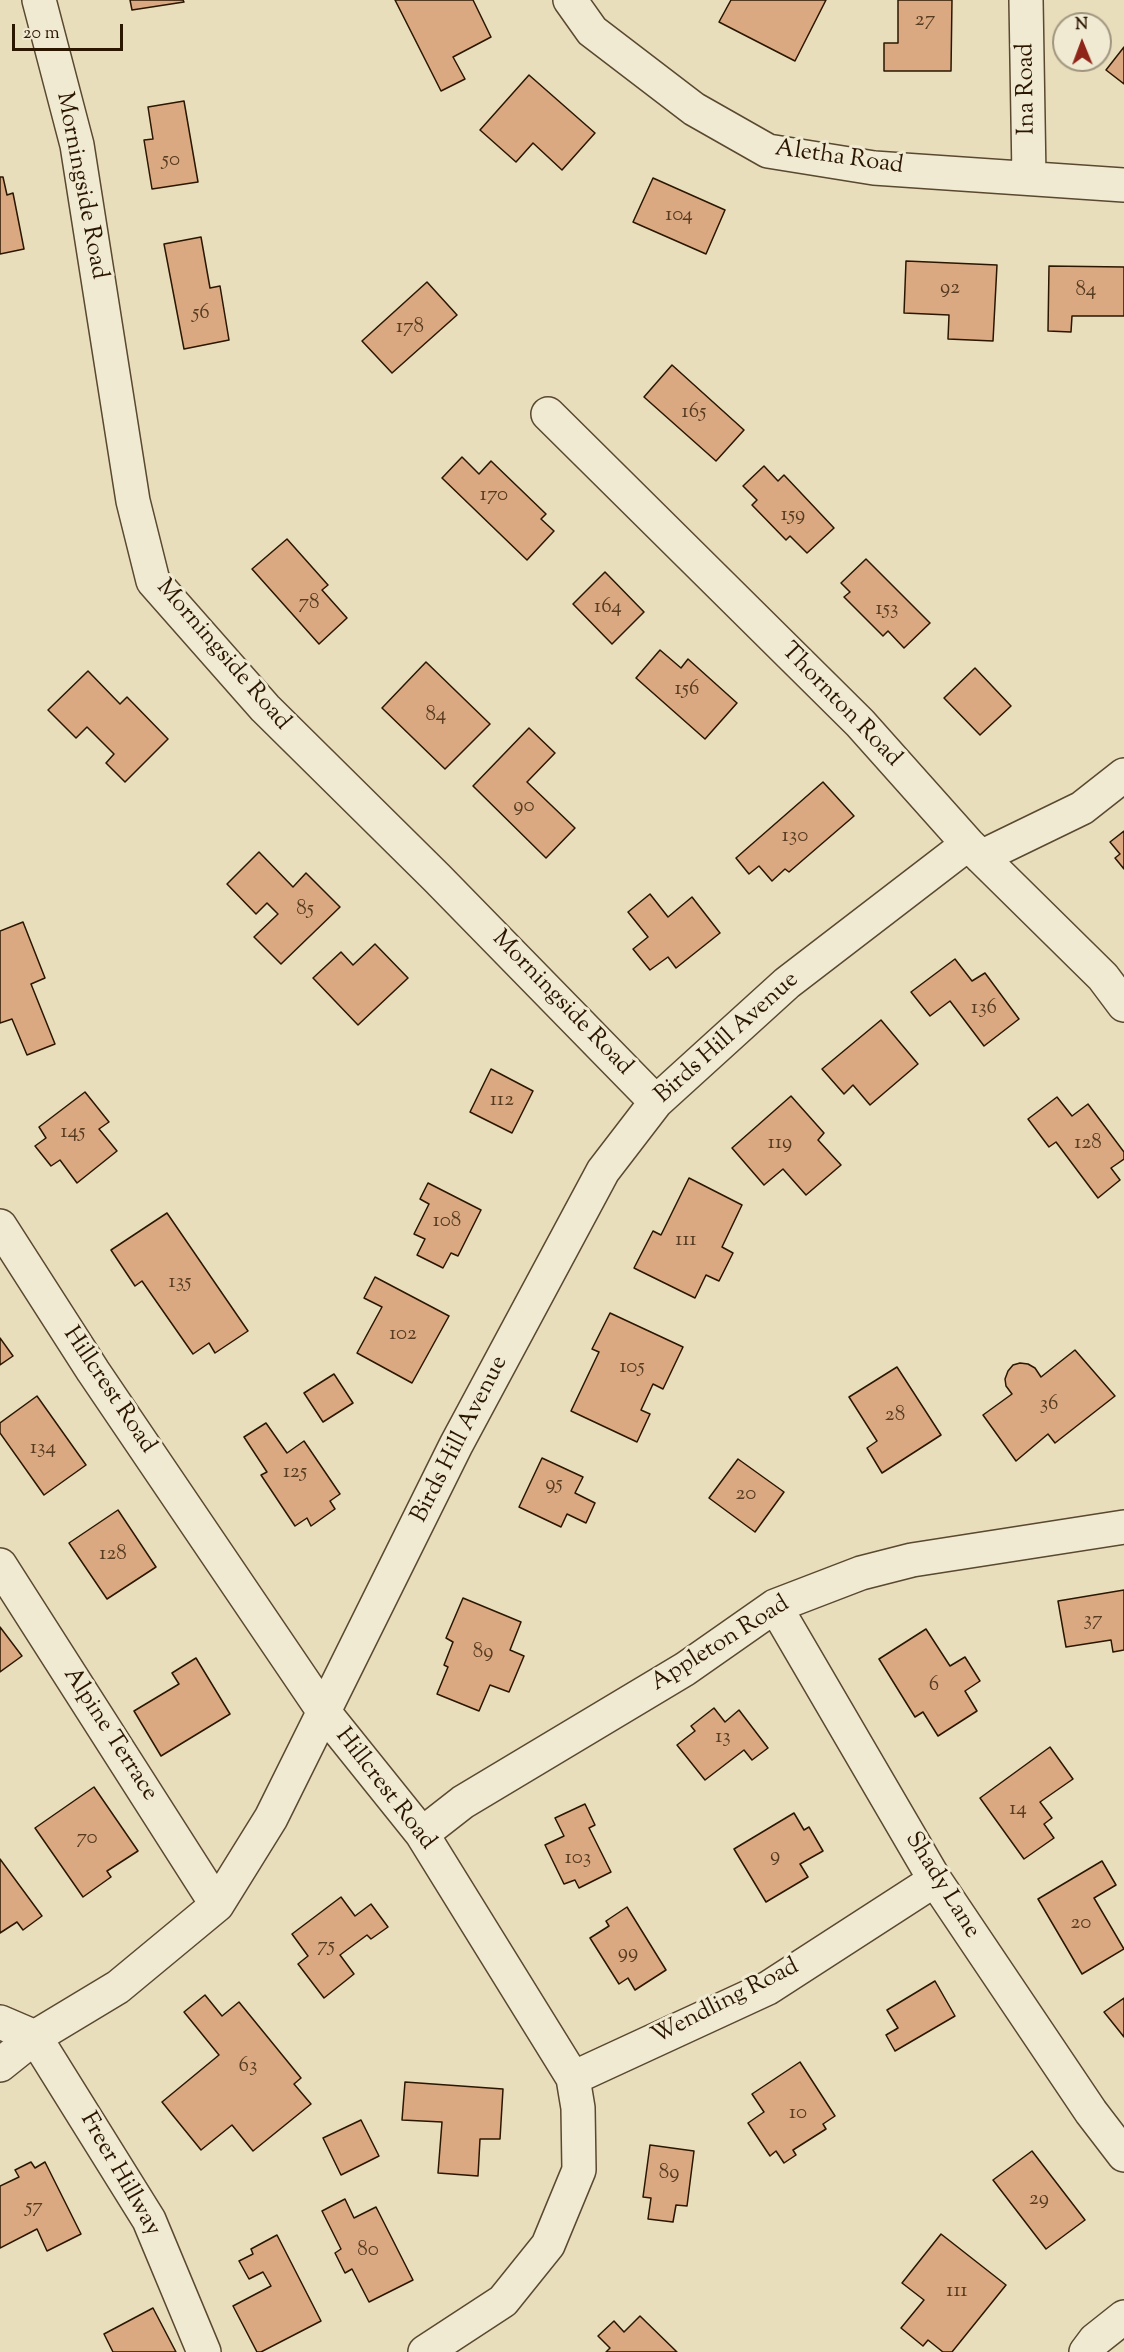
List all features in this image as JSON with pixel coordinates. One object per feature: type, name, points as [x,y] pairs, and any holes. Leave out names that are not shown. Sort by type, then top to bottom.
[{"type":"street","name":"Morningside Road","points":[[39,0],[77,145],[133,501],[153,581],[265,708],[437,878],[656,1102]]},
{"type":"street","name":"Aletha Road","points":[[570,0],[592,31],[694,109],[768,151],[873,168],[1124,185]]},
{"type":"street","name":"Ina Road","points":[[1026,0],[1029,177]]},
{"type":"street","name":"Thornton Road","points":[[548,414],[860,723],[974,850],[1103,977],[1124,1005]]},
{"type":"street","name":"Birds Hill Avenue","points":[[0,2065],[35,2037],[118,1987],[217,1905],[271,1818],[456,1445],[603,1171],[656,1102],[787,983],[974,850],[1082,808],[1124,775]]},
{"type":"street","name":"Hillcrest Road","points":[[0,1226],[93,1371],[324,1712],[422,1834],[573,2078],[578,2108],[579,2170],[548,2245],[503,2301],[425,2352]]},
{"type":"street","name":"Appleton Road","points":[[422,1834],[463,1802],[685,1669],[775,1606],[861,1573],[912,1560],[1124,1527]]},
{"type":"street","name":"Alpine Terrace","points":[[0,1565],[217,1905]]},
{"type":"street","name":"Shady Lane","points":[[775,1606],[935,1880],[1090,2112],[1124,2155]]},
{"type":"street","name":"Wendling Road","points":[[573,2078],[768,1988],[935,1880]]},
{"type":"street","points":[[0,2022],[35,2037]]},
{"type":"street","name":"Freer Hillway","points":[[35,2037],[149,2220],[204,2352]]},
{"type":"street","points":[[1086,2352],[1095,2340],[1124,2317]]},
{"type":"building","points":[[130,0],[183,0],[184,2],[132,10]]},
{"type":"building","points":[[395,0],[473,0],[491,37],[453,57],[465,79],[441,91]]},
{"type":"building","points":[[731,0],[826,0],[795,61],[719,22]]},
{"type":"building","points":[[898,0],[952,0],[951,71],[884,71],[884,43],[898,43]]},
{"type":"building","points":[[1124,47],[1124,84],[1109,72],[1112,72],[1112,62]]},
{"type":"building","points":[[529,75],[595,133],[562,170],[533,143],[516,162],[480,130]]},
{"type":"building","points":[[184,101],[198,182],[152,189],[144,140],[153,139],[148,107]]},
{"type":"building","points":[[0,177],[3,177],[7,195],[13,193],[24,249],[0,254]]},
{"type":"building","points":[[653,178],[725,210],[706,254],[633,222]]},
{"type":"building","points":[[201,237],[210,288],[220,286],[229,340],[184,349],[164,244]]},
{"type":"building","points":[[906,261],[997,265],[993,341],[948,339],[949,315],[904,313]]},
{"type":"building","points":[[1049,266],[1124,267],[1124,316],[1072,316],[1071,332],[1048,331]]},
{"type":"building","points":[[427,282],[457,315],[392,373],[362,341]]},
{"type":"building","points":[[672,365],[744,430],[716,461],[644,397]]},
{"type":"building","points":[[462,457],[479,474],[491,461],[546,514],[541,519],[554,531],[527,560],[442,478]]},
{"type":"building","points":[[764,466],[778,481],[784,475],[834,528],[807,553],[790,536],[786,540],[752,505],[757,500],[743,486]]},
{"type":"building","points":[[287,539],[328,585],[322,590],[347,618],[319,644],[252,569]]},
{"type":"building","points":[[866,559],[930,623],[904,648],[888,631],[883,636],[844,597],[850,592],[841,583]]},
{"type":"building","points":[[605,572],[644,612],[612,644],[573,604]]},
{"type":"building","points":[[660,650],[681,668],[688,659],[737,703],[705,739],[636,678]]},
{"type":"building","points":[[426,662],[490,724],[445,769],[382,708]]},
{"type":"building","points":[[975,668],[1011,706],[980,735],[944,698]]},
{"type":"building","points":[[88,671],[120,704],[127,697],[168,739],[125,782],[106,763],[114,754],[87,727],[76,738],[48,710]]},
{"type":"building","points":[[529,728],[555,753],[527,782],[575,828],[546,858],[473,786]]},
{"type":"building","points":[[823,782],[854,816],[789,872],[785,869],[772,881],[759,866],[749,874],[736,858]]},
{"type":"building","points":[[1124,831],[1124,869],[1115,858],[1120,854],[1110,842]]},
{"type":"building","points":[[259,852],[293,887],[306,873],[340,907],[281,964],[254,937],[278,914],[267,903],[256,914],[227,884]]},
{"type":"building","points":[[650,894],[668,917],[692,897],[720,933],[676,968],[668,957],[650,970],[633,949],[648,937],[628,912]]},
{"type":"building","points":[[23,922],[45,978],[31,984],[55,1044],[27,1055],[12,1019],[0,1023],[0,931]]},
{"type":"building","points":[[375,944],[408,978],[358,1025],[313,978],[341,952],[353,965]]},
{"type":"building","points":[[955,959],[972,981],[985,973],[1019,1019],[984,1046],[950,1001],[930,1016],[911,992]]},
{"type":"building","points":[[881,1020],[918,1064],[870,1105],[853,1085],[844,1094],[822,1069]]},
{"type":"building","points":[[491,1069],[533,1091],[512,1133],[470,1112]]},
{"type":"building","points":[[85,1092],[109,1122],[99,1129],[117,1151],[77,1183],[60,1160],[51,1166],[35,1146],[46,1138],[39,1127]]},
{"type":"building","points":[[791,1096],[824,1133],[818,1140],[841,1165],[806,1195],[783,1169],[764,1185],[732,1148]]},
{"type":"building","points":[[1057,1097],[1072,1116],[1088,1104],[1124,1152],[1124,1159],[1111,1168],[1120,1180],[1098,1198],[1056,1142],[1049,1147],[1028,1119]]},
{"type":"building","points":[[689,1178],[742,1205],[722,1247],[733,1253],[719,1281],[706,1275],[695,1298],[634,1268],[653,1231],[661,1235]]},
{"type":"building","points":[[428,1183],[481,1210],[458,1256],[451,1253],[443,1268],[417,1255],[425,1239],[414,1234],[429,1204],[420,1199]]},
{"type":"building","points":[[167,1213],[248,1331],[215,1353],[209,1343],[193,1354],[142,1281],[135,1286],[111,1250]]},
{"type":"building","points":[[375,1277],[449,1316],[412,1383],[357,1353],[382,1307],[364,1298]]},
{"type":"building","points":[[610,1313],[683,1347],[663,1389],[653,1384],[641,1410],[650,1414],[637,1442],[571,1411],[599,1352],[592,1349]]},
{"type":"building","points":[[0,1338],[13,1356],[0,1365]]},
{"type":"building","points":[[1075,1350],[1115,1396],[1055,1443],[1048,1434],[1016,1461],[983,1415],[1012,1394],[1006,1386],[1005,1379],[1013,1365],[1028,1364],[1035,1368],[1041,1377]]},
{"type":"building","points":[[897,1367],[941,1435],[882,1473],[867,1448],[877,1441],[849,1397]]},
{"type":"building","points":[[334,1374],[353,1403],[323,1422],[304,1393]]},
{"type":"building","points":[[37,1396],[86,1465],[44,1495],[0,1433],[0,1423]]},
{"type":"building","points":[[266,1423],[287,1453],[304,1441],[340,1494],[330,1501],[335,1509],[311,1526],[307,1518],[295,1526],[261,1475],[267,1472],[244,1437]]},
{"type":"building","points":[[542,1458],[583,1477],[575,1493],[595,1503],[586,1523],[567,1514],[561,1527],[519,1507]]},
{"type":"building","points":[[738,1459],[784,1492],[755,1532],[709,1498]]},
{"type":"building","points":[[118,1510],[156,1567],[107,1599],[69,1543]]},
{"type":"building","points":[[1124,1590],[1124,1650],[1113,1652],[1111,1640],[1066,1647],[1058,1601]]},
{"type":"building","points":[[463,1598],[521,1622],[510,1650],[524,1656],[509,1692],[490,1685],[479,1711],[437,1694],[448,1667],[444,1665],[453,1642],[446,1638]]},
{"type":"building","points":[[0,1627],[22,1656],[0,1672]]},
{"type":"building","points":[[926,1629],[950,1666],[965,1657],[980,1681],[965,1691],[977,1711],[938,1736],[923,1712],[915,1717],[879,1659]]},
{"type":"building","points":[[196,1658],[230,1714],[161,1756],[134,1711],[179,1684],[172,1673]]},
{"type":"building","points":[[714,1708],[725,1722],[739,1710],[768,1748],[752,1760],[744,1750],[705,1780],[677,1745],[695,1731],[691,1726]]},
{"type":"building","points":[[1050,1747],[1073,1779],[1040,1802],[1052,1818],[1044,1824],[1054,1838],[1024,1859],[980,1798]]},
{"type":"building","points":[[94,1787],[138,1851],[107,1871],[111,1877],[83,1897],[35,1828]]},
{"type":"building","points":[[585,1804],[595,1825],[589,1828],[611,1872],[579,1888],[575,1880],[564,1884],[545,1845],[564,1836],[555,1818]]},
{"type":"building","points":[[794,1813],[804,1830],[809,1827],[823,1851],[800,1864],[808,1877],[766,1902],[734,1849]]},
{"type":"building","points":[[0,1859],[42,1916],[23,1930],[17,1922],[0,1933]]},
{"type":"building","points":[[1102,1861],[1116,1885],[1094,1898],[1124,1949],[1082,1974],[1038,1899]]},
{"type":"building","points":[[341,1897],[355,1916],[371,1904],[388,1927],[371,1939],[367,1935],[340,1955],[354,1974],[324,1998],[298,1964],[308,1956],[292,1934]]},
{"type":"building","points":[[627,1907],[666,1970],[635,1990],[628,1978],[619,1984],[590,1938],[609,1926],[606,1921]]},
{"type":"building","points":[[935,1981],[955,2016],[895,2051],[886,2035],[898,2028],[887,2010]]},
{"type":"building","points":[[205,1995],[222,2016],[239,2002],[301,2078],[294,2084],[311,2104],[253,2151],[232,2125],[201,2150],[162,2102],[219,2055],[184,2012]]},
{"type":"building","points":[[1124,1998],[1124,2037],[1104,2012]]},
{"type":"building","points":[[800,2062],[835,2116],[823,2124],[826,2129],[793,2150],[796,2155],[784,2163],[776,2151],[770,2156],[748,2123],[764,2112],[752,2094]]},
{"type":"building","points":[[405,2082],[503,2089],[500,2139],[480,2139],[478,2176],[438,2173],[442,2122],[402,2120]]},
{"type":"building","points":[[361,2120],[379,2156],[341,2175],[323,2138]]},
{"type":"building","points":[[650,2145],[694,2151],[687,2206],[676,2205],[673,2222],[648,2219],[651,2198],[643,2197]]},
{"type":"building","points":[[1032,2151],[1085,2220],[1046,2249],[993,2180]]},
{"type":"building","points":[[31,2162],[35,2168],[45,2162],[81,2234],[47,2251],[37,2229],[0,2248],[0,2186],[19,2177],[15,2170]]},
{"type":"building","points":[[345,2199],[354,2218],[376,2207],[413,2280],[369,2302],[352,2269],[345,2273],[335,2253],[341,2249],[322,2211]]},
{"type":"building","points":[[941,2234],[1006,2285],[952,2352],[943,2352],[928,2340],[923,2346],[901,2328],[924,2300],[902,2283]]},
{"type":"building","points":[[277,2235],[321,2321],[257,2352],[233,2306],[271,2286],[263,2272],[249,2279],[239,2261],[253,2254],[251,2249]]},
{"type":"building","points":[[153,2308],[176,2352],[113,2352],[104,2334]]},
{"type":"building","points":[[640,2316],[677,2352],[606,2352],[610,2348],[598,2336],[614,2321],[624,2332]]}]
